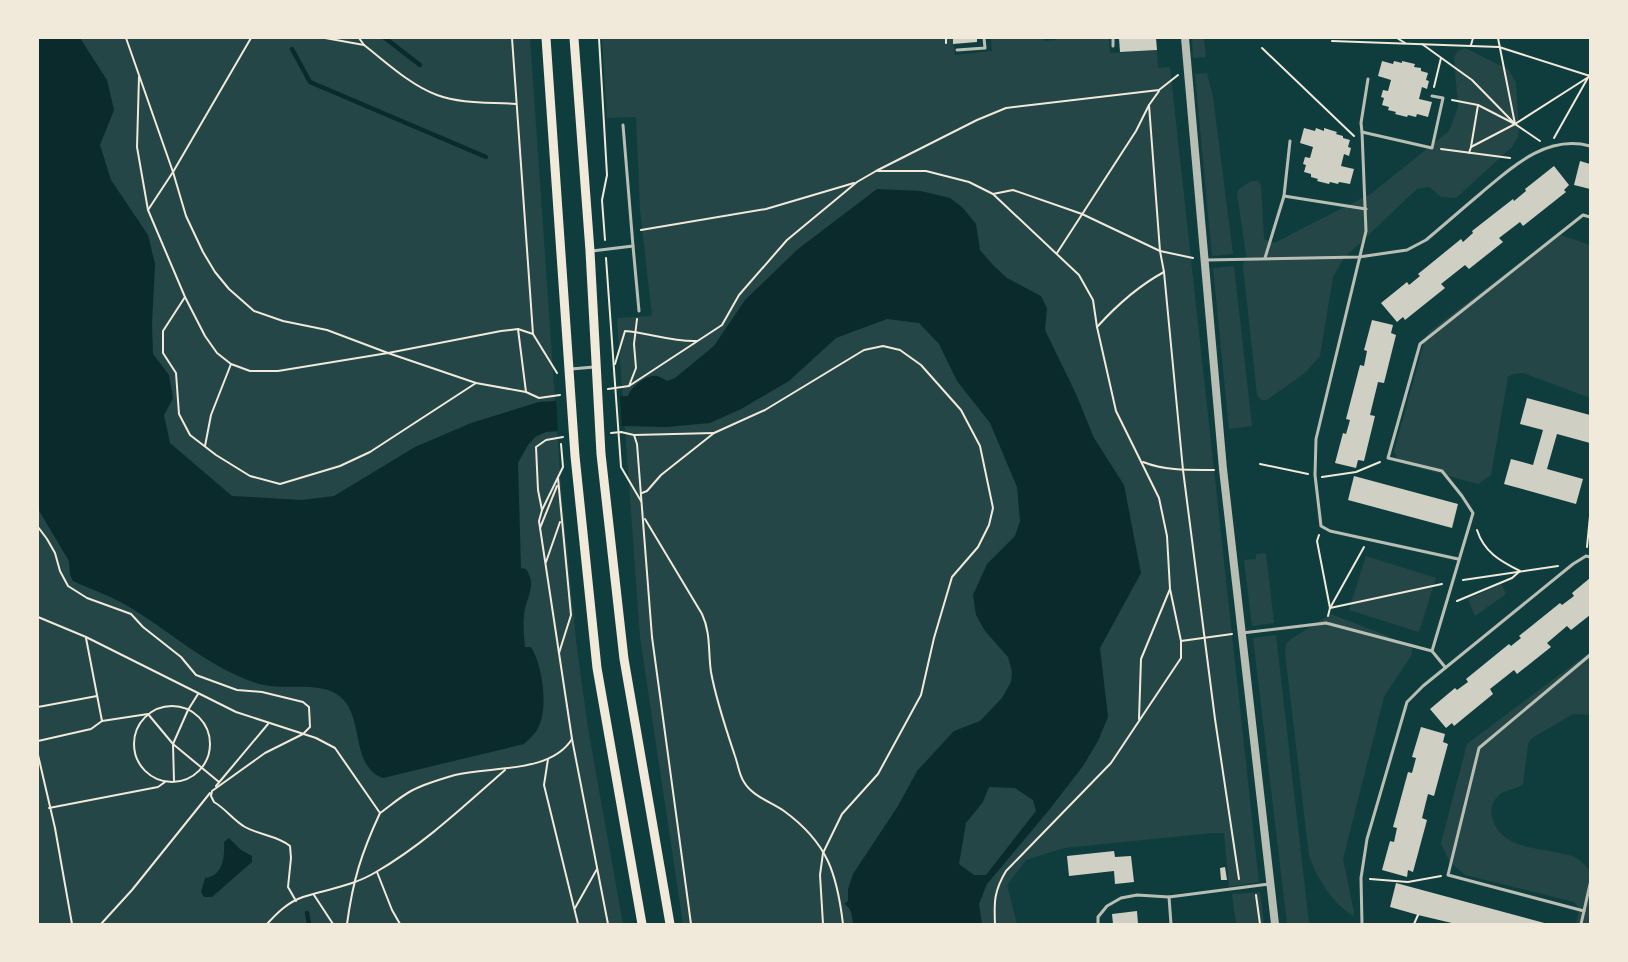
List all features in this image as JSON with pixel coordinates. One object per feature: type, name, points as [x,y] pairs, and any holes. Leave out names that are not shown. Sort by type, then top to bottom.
[{"type":"main road","points":[[546,38],[575,456],[597,668],[642,924]]},
{"type":"main road","points":[[574,38],[590,251],[601,454],[624,659],[670,924]]},
{"type":"street","points":[[1185,38],[1223,469],[1275,924]]},
{"type":"lane","points":[[957,50],[985,48],[984,38]]},
{"type":"lane","points":[[1113,38],[1113,46]]},
{"type":"lane","points":[[1368,79],[1361,123],[1364,145],[1366,231],[1316,439],[1315,475],[1321,525],[1330,531],[1458,559]]},
{"type":"lane","points":[[1362,132],[1432,148],[1443,98],[1432,96]]},
{"type":"lane","points":[[623,125],[639,311]]},
{"type":"lane","points":[[1264,258],[1284,196],[1290,141]]},
{"type":"lane","points":[[1204,260],[1359,257],[1407,250],[1426,240],[1522,160],[1549,147],[1578,143],[1590,146]]},
{"type":"lane","points":[[1284,196],[1366,210]]},
{"type":"lane","points":[[1432,651],[1473,513],[1442,471],[1388,458],[1420,344],[1582,215],[1590,217]]},
{"type":"lane","points":[[590,251],[633,246]]},
{"type":"lane","points":[[570,374],[596,367]]},
{"type":"lane","points":[[1362,924],[1361,878],[1367,839],[1407,702],[1445,668],[1573,564],[1588,556]]},
{"type":"lane","points":[[1241,633],[1326,623],[1432,651],[1445,668]]},
{"type":"lane","points":[[1584,911],[1448,875],[1479,748],[1590,655]]},
{"type":"lane","points":[[1098,924],[1098,917],[1102,911],[1121,898],[1137,895],[1169,897],[1270,884]]},
{"type":"lane","points":[[1581,924],[1590,884]]},
{"type":"lane","points":[[1169,897],[1171,924]]},
{"type":"path","points":[[126,38],[186,216],[215,273],[254,311],[283,321],[327,330],[476,383],[526,392],[539,398],[562,395]]},
{"type":"path","points":[[148,210],[173,172],[251,38]]},
{"type":"path","points":[[325,38],[364,45]]},
{"type":"path","points":[[359,38],[364,45],[415,84],[436,95],[455,99],[517,104]]},
{"type":"path","points":[[512,38],[533,333],[557,371]]},
{"type":"path","points":[[599,38],[605,122]]},
{"type":"path","points":[[946,38],[946,43]]},
{"type":"path","points":[[1397,38],[1405,43]]},
{"type":"path","points":[[1471,45],[1473,38]]},
{"type":"path","points":[[1497,38],[1515,124]]},
{"type":"path","points":[[1332,41],[1499,47],[1590,76]]},
{"type":"path","points":[[1422,44],[1472,81],[1515,124]]},
{"type":"path","points":[[1262,48],[1364,145]]},
{"type":"path","points":[[1432,96],[1441,58]]},
{"type":"path","points":[[1057,253],[1136,131],[1159,90],[1188,68]]},
{"type":"path","points":[[1471,147],[1515,124],[1590,76]]},
{"type":"path","points":[[1443,98],[1478,105],[1515,124],[1549,147],[1590,76]]},
{"type":"path","points":[[139,77],[137,147],[148,210],[185,297],[205,336],[217,353],[231,364],[250,371],[278,371],[518,329],[533,333]]},
{"type":"path","points":[[606,389],[629,386],[722,325],[739,295],[787,240],[857,182],[876,171],[976,120],[1006,108],[1159,90]]},
{"type":"path","points":[[1149,105],[1160,250],[1183,470],[1240,888]]},
{"type":"path","points":[[1469,153],[1478,105]]},
{"type":"path","points":[[1432,148],[1522,160]]},
{"type":"path","points":[[876,171],[926,171],[969,182],[993,194],[1079,275],[1093,300],[1116,411],[1159,498],[1167,536],[1170,589],[1181,640],[1181,658],[1111,763],[1006,870],[998,884],[994,900],[995,924]]},
{"type":"path","points":[[631,232],[766,209],[857,182]]},
{"type":"path","points":[[993,194],[1013,190],[1082,214],[1160,250],[1204,260]]},
{"type":"path","points":[[1097,327],[1117,306],[1151,279],[1164,272]]},
{"type":"path","points":[[185,297],[163,331],[163,353],[176,373],[179,414],[190,435],[216,455],[250,476],[280,484],[340,466],[370,452],[476,383]]},
{"type":"path","points":[[629,386],[636,368],[634,344],[639,311]]},
{"type":"path","points":[[518,329],[526,392]]},
{"type":"path","points":[[691,924],[652,637],[643,503],[621,467],[614,367],[625,331],[680,342],[697,341]]},
{"type":"path","points":[[642,493],[647,491],[660,475],[714,433],[765,410],[864,350],[883,346],[900,350],[921,365],[962,410],[980,446],[993,508],[989,525],[978,547],[952,577],[934,638],[921,695],[878,774],[842,814],[823,853],[820,875],[823,924]]},
{"type":"path","points":[[205,446],[211,415],[231,364]]},
{"type":"path","points":[[633,435],[714,433]]},
{"type":"path","points":[[562,457],[563,467],[540,515],[540,528],[572,739],[608,924]]},
{"type":"path","points":[[1143,462],[1158,468],[1223,469]]},
{"type":"path","points":[[558,475],[571,615],[559,655]]},
{"type":"path","points":[[540,528],[558,483]]},
{"type":"path","points":[[1473,513],[1482,545],[1494,557],[1520,572]]},
{"type":"path","points":[[644,517],[708,628],[711,671],[725,727],[744,782],[757,795],[784,812],[809,833],[823,853],[832,867],[843,924]]},
{"type":"path","points":[[545,564],[561,519]]},
{"type":"path","points":[[1588,556],[1590,520]]},
{"type":"path","points":[[1321,525],[1317,541],[1329,608]]},
{"type":"path","points":[[38,527],[55,553],[60,571],[68,586],[87,598],[131,614],[143,627],[181,657],[196,675],[237,690],[262,692],[303,702],[309,706],[310,727],[303,734],[265,753],[212,791],[211,796],[214,802],[244,827],[284,841],[290,846],[288,887],[296,901]]},
{"type":"path","points":[[1326,623],[1329,608],[1368,539]]},
{"type":"path","points":[[1329,608],[1452,582],[1573,564]]},
{"type":"path","points":[[1446,605],[1512,578],[1520,572]]},
{"type":"path","points":[[1138,722],[1141,659],[1170,589]]},
{"type":"path","points":[[38,618],[86,637],[236,712],[316,738],[334,748],[380,813]]},
{"type":"path","points":[[1181,640],[1241,633]]},
{"type":"path","points":[[86,637],[102,721]]},
{"type":"path","points":[[174,782],[173,744],[198,694]]},
{"type":"path","points":[[38,707],[97,696]]},
{"type":"path","points":[[38,741],[91,729],[102,721],[148,714],[159,708],[180,706],[198,715],[209,731],[210,752],[202,770],[185,781],[174,782],[165,782],[147,774],[136,757],[134,737],[148,714]]},
{"type":"path","points":[[148,714],[173,744],[219,783]]},
{"type":"path","points":[[101,924],[132,890],[268,724]]},
{"type":"path","points":[[347,924],[353,885],[363,848],[380,813],[411,791],[456,775],[505,770],[548,759],[560,753],[572,739]]},
{"type":"path","points":[[38,755],[38,765],[55,828],[72,924]]},
{"type":"path","points":[[548,759],[544,785],[578,924]]},
{"type":"path","points":[[267,924],[282,909],[296,901],[353,885],[377,872],[446,822],[505,770]]},
{"type":"path","points":[[49,808],[158,787],[165,782]]},
{"type":"path","points":[[575,908],[597,869]]},
{"type":"path","points":[[377,872],[400,924]]},
{"type":"path","points":[[1361,878],[1408,882],[1448,875]]},
{"type":"path","points":[[1255,886],[1260,924]]},
{"type":"path","points":[[314,895],[333,924]]},
{"type":"path","points":[[1414,924],[1418,915]]},
{"type":"shaded area","points":[[38,38],[530,38],[561,487],[576,641],[588,728],[623,924],[38,924]]},
{"type":"shaded area","points":[[38,38],[80,38],[107,80],[114,110],[100,145],[111,180],[148,235],[155,264],[153,354],[169,375],[173,398],[164,415],[170,443],[232,496],[302,500],[334,496],[415,447],[471,423],[539,402],[628,396],[636,385],[649,377],[657,376],[667,381],[675,378],[714,346],[745,300],[798,249],[877,189],[921,191],[950,198],[962,207],[976,224],[980,250],[992,264],[1007,278],[1041,296],[1047,308],[1045,330],[1094,438],[1124,485],[1141,573],[1100,648],[1108,717],[1098,741],[1083,766],[1049,810],[987,884],[979,904],[982,924],[853,924],[850,910],[844,904],[848,901],[848,889],[853,874],[898,806],[917,771],[954,731],[980,721],[1002,698],[1011,682],[1012,672],[1008,657],[985,631],[976,615],[973,595],[987,564],[1015,536],[1020,521],[1017,487],[990,423],[957,381],[939,344],[919,323],[887,319],[836,338],[789,381],[741,409],[710,423],[546,432],[535,437],[518,463],[521,568],[526,569],[531,581],[524,616],[525,647],[531,647],[539,665],[544,700],[541,721],[537,730],[524,744],[383,778],[372,771],[365,761],[351,711],[344,700],[324,689],[265,685],[239,676],[207,659],[124,604],[73,581],[69,561],[38,509]],"holes":[[[989,787],[1015,788],[1033,800],[1036,811],[986,875],[974,875],[959,864],[966,823],[983,802]]]},
{"type":"shaded area","points":[[602,38],[953,38],[955,55],[992,51],[991,38],[1043,38],[1044,41],[1056,40],[1056,38],[1109,38],[1110,53],[1157,50],[1158,68],[1170,67],[1259,882],[1229,887],[1224,833],[1212,833],[1064,848],[1026,860],[1007,885],[1017,924],[683,924],[640,637],[617,318],[652,316],[640,209],[636,117],[607,118]]},
{"type":"shaded area","points":[[1192,38],[1204,38],[1206,57],[1193,58]]},
{"type":"shaded area","points":[[1465,48],[1509,70],[1516,83],[1518,137],[1512,147],[1456,198],[1441,197],[1429,187],[1417,189],[1344,258],[1333,277],[1320,356],[1305,373],[1267,400],[1261,400],[1257,395],[1243,266],[1246,255],[1237,194],[1239,189],[1251,181],[1258,181],[1261,185],[1264,239],[1274,243],[1372,193],[1449,131],[1458,107],[1454,57],[1458,51]]},
{"type":"shaded area","points":[[1207,73],[1213,97],[1233,254],[1212,256],[1195,74]]},
{"type":"shaded area","points":[[1561,235],[1590,245],[1590,398],[1523,373],[1513,374],[1508,377],[1491,475],[1478,484],[1405,464],[1397,458],[1394,451],[1425,339],[1430,331],[1551,239]]},
{"type":"shaded area","points":[[1234,266],[1252,426],[1229,429],[1213,268]]},
{"type":"shaded area","points":[[1266,553],[1274,623],[1252,626],[1244,560],[1256,559],[1256,554]]},
{"type":"shaded area","points":[[1366,556],[1436,578],[1419,632],[1349,610]]},
{"type":"shaded area","points":[[1502,584],[1506,594],[1475,616],[1468,599]]},
{"type":"shaded area","points":[[1331,614],[1405,643],[1412,648],[1412,654],[1384,697],[1343,859],[1353,916],[1326,889],[1309,855],[1285,653],[1286,644],[1291,639]]},
{"type":"shaded area","points":[[1276,635],[1309,923],[1287,924],[1253,638]]},
{"type":"shaded area","points":[[1590,652],[1590,715],[1573,714],[1532,738],[1528,744],[1523,784],[1500,794],[1494,801],[1491,812],[1497,828],[1504,837],[1525,846],[1572,856],[1580,860],[1590,871],[1590,924],[1576,924],[1579,908],[1574,902],[1465,875],[1449,861],[1441,843],[1467,744]]},
{"type":"shaded area","points":[[229,838],[241,850],[252,856],[252,862],[212,897],[204,897],[201,892],[205,878],[216,874],[222,865],[224,842]]},
{"type":"shaded area","points":[[1260,892],[1264,924],[1236,924],[1232,894]]},
{"type":"pier","points":[[620,394],[622,429],[558,434],[556,398]]},
{"type":"building","points":[[953,38],[977,38],[977,42],[953,44]]},
{"type":"building","points":[[1119,38],[1156,38],[1157,50],[1120,52]]},
{"type":"building","points":[[1382,61],[1393,64],[1394,61],[1402,63],[1402,61],[1415,64],[1414,67],[1421,68],[1421,71],[1428,73],[1427,89],[1422,87],[1419,99],[1432,102],[1428,117],[1417,114],[1416,117],[1408,115],[1407,117],[1395,114],[1396,112],[1388,110],[1389,107],[1382,105],[1383,90],[1388,91],[1391,80],[1378,76]]},
{"type":"building","points":[[1304,128],[1324,131],[1324,128],[1337,132],[1336,134],[1350,140],[1349,156],[1344,154],[1341,166],[1354,169],[1350,184],[1330,182],[1329,184],[1317,181],[1318,179],[1311,177],[1311,174],[1304,172],[1305,157],[1310,158],[1313,147],[1300,143]]},
{"type":"building","points":[[1580,161],[1590,164],[1590,189],[1574,185]]},
{"type":"building","points":[[1554,166],[1569,185],[1564,190],[1566,192],[1523,226],[1520,222],[1499,238],[1503,242],[1469,269],[1465,265],[1441,284],[1445,288],[1405,320],[1403,317],[1397,322],[1381,303],[1407,282],[1409,285],[1420,276],[1418,274],[1461,239],[1463,242],[1473,233],[1472,231],[1513,199],[1514,201]]},
{"type":"building","points":[[1372,320],[1393,325],[1391,333],[1396,335],[1384,383],[1378,382],[1370,415],[1375,416],[1364,461],[1358,460],[1356,468],[1335,463],[1343,433],[1346,434],[1350,420],[1346,419],[1360,365],[1364,366],[1367,351],[1364,350]]},
{"type":"building","points":[[1527,398],[1590,415],[1590,443],[1557,434],[1547,469],[1583,479],[1576,504],[1504,484],[1511,459],[1533,465],[1543,430],[1520,424]]},
{"type":"building","points":[[1354,476],[1458,504],[1452,528],[1348,500]]},
{"type":"building","points":[[1590,578],[1590,615],[1571,630],[1567,626],[1547,643],[1551,647],[1517,674],[1514,670],[1490,689],[1493,694],[1454,726],[1452,723],[1446,728],[1430,709],[1455,688],[1457,690],[1468,682],[1466,679],[1509,644],[1511,646],[1521,638],[1519,636],[1560,603],[1562,605],[1574,596],[1572,593]]},
{"type":"building","points":[[1421,727],[1445,734],[1443,742],[1448,744],[1434,796],[1428,794],[1422,818],[1427,820],[1413,872],[1408,870],[1407,877],[1382,870],[1390,841],[1394,842],[1397,828],[1393,827],[1408,772],[1412,773],[1416,758],[1412,757]]},
{"type":"building","points":[[1114,851],[1115,857],[1131,856],[1134,882],[1115,884],[1114,871],[1069,876],[1067,856]]},
{"type":"building","points":[[1225,867],[1227,880],[1221,880],[1220,868]]},
{"type":"building","points":[[1396,883],[1548,924],[1456,924],[1418,915],[1390,907]]},
{"type":"building","points":[[1137,911],[1138,924],[1113,924],[1112,914]]},
{"type":"waterway","points":[[385,38],[420,65]]},
{"type":"waterway","points":[[292,49],[310,82],[486,157]]},
{"type":"waterway","points":[[307,913],[309,924]]}]
